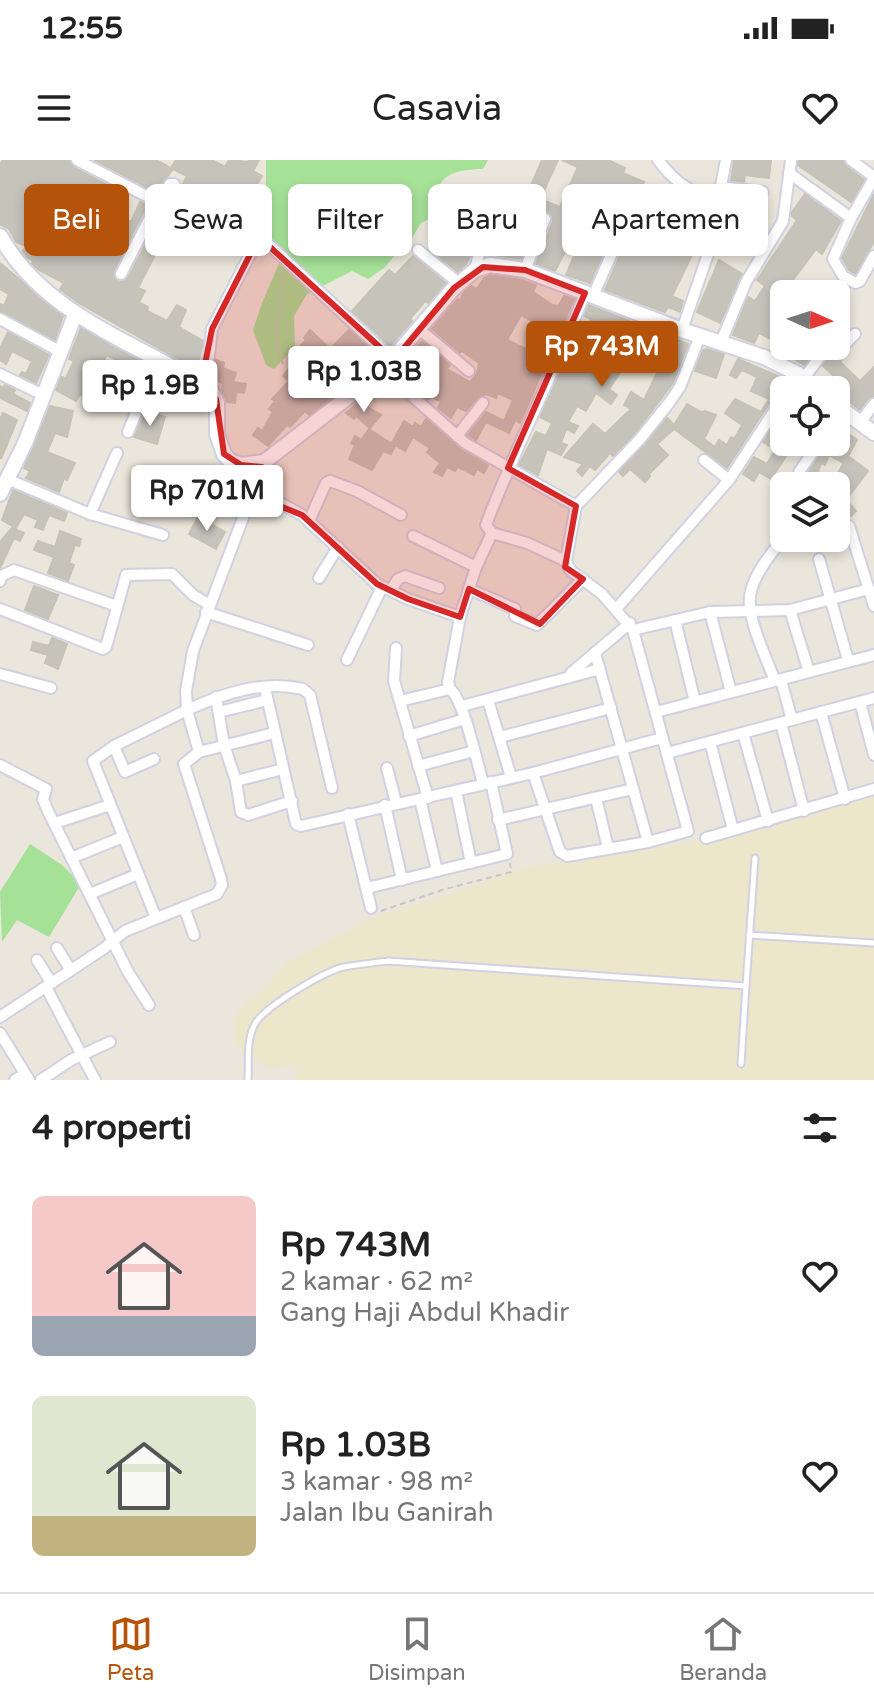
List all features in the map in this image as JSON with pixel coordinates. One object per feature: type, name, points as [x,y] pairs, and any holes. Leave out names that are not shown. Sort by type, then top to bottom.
[{"type":"main road","points":[[0,236],[37,283],[75,315],[211,390],[216,399],[217,434],[224,454],[230,461],[241,465],[264,462],[388,365],[460,284],[475,270],[490,265],[525,270],[682,330],[764,357],[801,376]]},
{"type":"main road","points":[[3,484],[25,443],[75,315]]},
{"type":"main road","points":[[850,418],[874,433]]},
{"type":"street","points":[[77,160],[145,195]]},
{"type":"street","points":[[658,160],[681,184]]},
{"type":"street","points":[[722,184],[726,160]]},
{"type":"street","points":[[721,342],[746,282],[783,221],[791,160]]},
{"type":"street","points":[[851,160],[874,178],[833,255],[834,265],[855,283],[860,281],[874,256]]},
{"type":"street","points":[[789,173],[851,218]]},
{"type":"street","points":[[121,274],[145,227]]},
{"type":"street","points":[[272,249],[457,436],[576,506]]},
{"type":"street","points":[[418,250],[460,284]]},
{"type":"street","points":[[201,384],[212,329],[249,256]]},
{"type":"street","points":[[475,270],[479,256]]},
{"type":"street","points":[[525,270],[530,256]]},
{"type":"street","points":[[566,561],[527,543],[492,533],[486,525],[508,468],[608,256]]},
{"type":"street","points":[[682,330],[707,256]]},
{"type":"street","points":[[0,319],[61,352]]},
{"type":"street","points":[[418,328],[469,371]]},
{"type":"street","points":[[850,339],[855,334]]},
{"type":"street","points":[[533,773],[560,852],[564,854],[648,842],[686,832],[689,828],[632,626],[617,608],[570,570],[566,561],[576,506],[640,439],[669,403],[680,387],[700,336]]},
{"type":"street","points":[[801,376],[815,360]]},
{"type":"street","points":[[128,432],[158,361]]},
{"type":"street","points":[[0,374],[43,395]]},
{"type":"street","points":[[457,436],[483,403]]},
{"type":"street","points":[[859,424],[874,404]]},
{"type":"street","points":[[617,608],[729,480],[770,417]]},
{"type":"street","points":[[90,514],[117,453]]},
{"type":"street","points":[[799,472],[810,456]]},
{"type":"street","points":[[704,460],[729,480]]},
{"type":"street","points":[[199,752],[187,710],[190,664],[207,608],[264,462]]},
{"type":"street","points":[[309,521],[326,483],[330,481],[357,491],[401,515]]},
{"type":"street","points":[[3,484],[163,535]]},
{"type":"street","points":[[252,495],[282,504],[309,521],[386,588],[460,617]]},
{"type":"street","points":[[850,529],[870,581],[874,606]]},
{"type":"street","points":[[367,888],[507,854],[462,706],[448,682],[460,617],[476,567],[492,533]]},
{"type":"street","points":[[413,536],[476,567]]},
{"type":"street","points":[[319,578],[338,547]]},
{"type":"street","points":[[772,552],[751,589],[751,612],[778,681],[804,811]]},
{"type":"street","points":[[819,559],[848,660]]},
{"type":"street","points":[[0,581],[1,576],[14,570],[117,606]]},
{"type":"street","points":[[0,609],[103,649],[123,578],[130,574],[172,574],[207,608],[308,645]]},
{"type":"street","points":[[347,660],[386,588],[405,576],[439,588]]},
{"type":"street","points":[[469,589],[515,609],[515,616],[537,625],[583,579]]},
{"type":"street","points":[[566,677],[632,626],[710,612],[790,610],[831,599],[870,581]]},
{"type":"street","points":[[790,610],[809,672]]},
{"type":"street","points":[[710,612],[731,692]]},
{"type":"street","points":[[675,620],[695,702]]},
{"type":"street","points":[[396,648],[394,681],[418,766],[437,871]]},
{"type":"street","points":[[595,653],[648,842]]},
{"type":"street","points":[[656,712],[874,655]]},
{"type":"street","points":[[462,706],[600,669]]},
{"type":"street","points":[[0,674],[51,688]]},
{"type":"street","points":[[156,918],[93,761],[114,746],[232,691],[266,692],[298,688],[310,695],[332,788]]},
{"type":"street","points":[[400,701],[450,689]]},
{"type":"street","points":[[266,692],[296,824],[301,826],[533,773],[662,738]]},
{"type":"street","points":[[219,712],[266,692]]},
{"type":"street","points":[[216,697],[241,812],[246,815],[292,801]]},
{"type":"street","points":[[667,753],[874,698]]},
{"type":"street","points":[[488,700],[511,777]]},
{"type":"street","points":[[860,702],[874,755]]},
{"type":"street","points":[[500,737],[611,708]]},
{"type":"street","points":[[821,712],[845,799]]},
{"type":"street","points":[[409,736],[465,719]]},
{"type":"street","points":[[0,1017],[50,987],[70,969],[125,931],[217,894],[222,885],[184,769],[187,759],[199,752],[274,733]]},
{"type":"street","points":[[743,733],[768,821]]},
{"type":"street","points":[[710,742],[733,830]]},
{"type":"street","points":[[114,746],[125,772],[154,759]]},
{"type":"street","points":[[418,766],[474,751]]},
{"type":"street","points":[[0,765],[46,789],[43,801],[112,940],[149,1005]]},
{"type":"street","points":[[387,768],[402,880]]},
{"type":"street","points":[[236,781],[283,769]]},
{"type":"street","points":[[498,820],[633,789]]},
{"type":"street","points":[[706,838],[874,789]]},
{"type":"street","points":[[456,791],[471,863]]},
{"type":"street","points":[[596,798],[608,848]]},
{"type":"street","points":[[55,823],[110,805]]},
{"type":"street","points":[[348,814],[371,908]]},
{"type":"street","points":[[71,858],[123,837]]},
{"type":"street","points":[[90,894],[138,874]]},
{"type":"street","points":[[184,907],[194,935]]},
{"type":"street","points":[[57,948],[70,969]]},
{"type":"street","points":[[37,960],[95,1080]]},
{"type":"street","points":[[0,1033],[27,1077],[15,1080]]},
{"type":"street","points":[[41,1080],[83,1054],[110,1042]]},
{"type":"lane","points":[[741,1064],[755,858]]},
{"type":"lane","points":[[749,935],[874,943]]},
{"type":"lane","points":[[248,1080],[250,1038],[255,1022],[287,995],[341,967],[388,961],[746,986]]},
{"type":"path","points":[[280,257],[283,282],[275,341],[276,351],[285,368]]},
{"type":"path","points":[[371,908],[373,912],[378,912],[442,890],[511,872],[507,854]]},
{"type":"highlighted area","points":[[259,237],[394,360],[454,288],[483,267],[525,270],[585,293],[508,468],[576,506],[565,567],[583,579],[540,624],[469,589],[460,617],[408,599],[377,584],[302,515],[252,495],[262,467],[241,465],[224,454],[216,399],[201,384],[212,329]]},
{"type":"shaded area","points":[[874,791],[874,1080],[298,1080],[294,1065],[270,1069],[244,1052],[235,1042],[235,1013],[268,985],[284,965],[353,930],[359,923],[530,867],[724,837]]},
{"type":"green space","points":[[266,160],[488,160],[483,169],[461,171],[445,178],[440,184],[428,184],[428,220],[421,223],[412,238],[412,184],[288,184],[288,256],[394,256],[368,279],[352,271],[307,294],[294,316],[295,347],[274,369],[266,365],[253,330],[284,252],[272,242],[272,184],[266,184]]},
{"type":"green space","points":[[30,844],[62,865],[81,884],[49,937],[17,920],[2,942],[0,892]]},
{"type":"building","points":[[3,160],[69,160],[73,167],[106,184],[24,184],[24,245],[16,242],[9,229],[0,224],[0,165]]},
{"type":"building","points":[[94,160],[156,160],[173,169],[161,184],[145,184],[145,187]]},
{"type":"building","points":[[176,160],[212,160],[225,167],[229,160],[259,160],[253,171],[262,176],[257,184],[183,184],[187,176],[171,168]]},
{"type":"building","points":[[542,160],[558,160],[546,186],[532,184]]},
{"type":"building","points":[[562,160],[608,160],[625,168],[623,173],[644,182],[570,184],[578,167]]},
{"type":"building","points":[[734,160],[771,160],[769,178],[745,175],[744,182],[731,180]]},
{"type":"building","points":[[799,160],[843,160],[864,180],[851,202],[798,165]]},
{"type":"building","points":[[805,194],[841,221],[822,254],[816,249],[793,280],[770,280],[770,338],[759,333],[754,343],[733,335],[748,297],[755,301],[765,286],[757,280],[797,220],[792,212]]},
{"type":"building","points":[[874,194],[874,242],[855,274],[842,258]]},
{"type":"building","points":[[546,201],[560,207],[562,203],[563,256],[555,271],[536,264],[539,256],[546,256],[546,239],[553,221]]},
{"type":"building","points":[[140,202],[145,204],[129,241],[129,221]]},
{"type":"building","points":[[145,245],[145,256],[154,256],[138,288],[145,291],[139,302],[148,307],[147,311],[167,321],[177,305],[186,310],[179,327],[203,341],[197,370],[77,302],[60,289],[64,283],[39,270],[27,257],[122,256],[114,271],[115,279],[121,282],[128,278]]},
{"type":"building","points":[[413,256],[446,283],[428,303],[425,301],[390,346],[352,311],[389,270],[395,275]]},
{"type":"building","points":[[438,256],[470,256],[458,272]]},
{"type":"building","points":[[574,256],[602,256],[590,283],[566,275]]},
{"type":"building","points":[[620,256],[692,256],[672,296],[683,301],[680,312],[668,307],[665,312],[605,290]]},
{"type":"building","points":[[719,260],[742,274],[720,323],[697,312]]},
{"type":"building","points":[[0,263],[63,316],[55,340],[0,311],[0,304],[4,306],[9,294],[0,289]]},
{"type":"building","points":[[491,275],[536,285],[533,292],[552,305],[559,306],[564,296],[574,299],[520,423],[515,420],[509,433],[486,422],[476,440],[468,435],[486,412],[504,421],[513,400],[498,393],[496,398],[486,394],[477,398],[466,411],[457,407],[451,418],[438,408],[441,402],[431,396],[428,399],[397,372],[422,342],[450,365],[447,369],[470,382],[477,373],[479,363],[462,351],[460,353],[432,329],[458,299],[460,301],[464,292],[471,286],[477,289],[484,278]],"holes":[[[521,315],[537,324],[526,349],[507,340]]]},
{"type":"building","points":[[589,305],[688,344],[673,383],[613,456],[610,453],[595,470],[590,466],[582,476],[577,471],[583,464],[564,457],[593,424],[605,434],[631,409],[624,405],[631,392],[644,400],[666,354],[636,344],[609,389],[617,395],[611,404],[596,393],[586,411],[577,406],[568,422],[578,426],[574,433],[566,429],[561,443],[567,445],[561,455],[547,449],[538,475],[519,465],[536,432],[546,436],[552,423],[540,417],[564,365],[569,368],[577,355],[570,351],[577,335],[580,337],[591,319],[584,316]]},
{"type":"building","points":[[81,328],[148,365],[138,388],[133,386],[127,397],[119,393],[116,401],[107,396],[116,378],[122,381],[129,367],[107,355],[97,373],[89,369],[81,384],[93,391],[89,399],[80,394],[76,401],[56,390],[61,377],[66,378],[74,361],[69,359]]},
{"type":"building","points":[[310,330],[330,349],[349,330],[380,359],[309,415],[305,411],[268,446],[253,435],[258,428],[262,431],[273,412],[269,409],[275,401],[272,399],[289,381],[283,376]]},
{"type":"building","points":[[8,332],[49,355],[36,383],[20,375],[22,372],[26,374],[32,361],[12,351],[6,364],[0,360],[0,348]]},
{"type":"building","points":[[703,350],[724,354],[716,378],[695,371]]},
{"type":"building","points":[[738,359],[778,376],[770,376],[770,402],[727,468],[674,429],[657,444],[668,455],[645,482],[630,469],[623,476],[619,472],[667,418],[674,425],[687,404],[701,412],[716,415],[704,439],[715,447],[719,440],[727,445],[731,437],[734,439],[742,425],[725,413],[735,399],[761,412],[769,399],[751,391],[757,377],[742,370],[736,378],[730,375]]},
{"type":"building","points":[[216,360],[224,363],[223,368],[236,373],[233,382],[246,384],[244,393],[236,392],[235,403],[227,402],[222,390],[223,383],[211,378]]},
{"type":"building","points":[[827,360],[841,360],[860,381],[874,367],[874,396],[860,410],[850,402],[850,376],[834,376],[823,366]]},
{"type":"building","points":[[162,373],[182,384],[174,402],[160,395],[159,398],[152,395]]},
{"type":"building","points":[[5,385],[15,390],[13,394],[30,403],[27,411],[0,398],[0,386],[3,388]]},
{"type":"building","points":[[359,402],[381,415],[370,428],[356,416],[354,419],[346,413]]},
{"type":"building","points":[[50,406],[73,411],[67,437],[55,433],[47,452],[75,463],[59,492],[26,478],[30,471],[24,468]]},
{"type":"building","points":[[146,411],[165,417],[157,444],[134,437]]},
{"type":"building","points":[[3,413],[17,420],[1,459],[0,419]]},
{"type":"building","points":[[426,419],[460,449],[488,465],[484,473],[477,469],[474,475],[458,467],[455,471],[447,467],[442,476],[434,472],[440,463],[427,452],[430,448],[413,437],[405,451],[392,443],[404,421],[413,427],[415,423],[421,427]]},
{"type":"building","points":[[369,429],[395,446],[391,454],[383,451],[372,470],[349,459],[355,436],[361,440]]},
{"type":"building","points":[[770,432],[770,446],[763,442]]},
{"type":"building","points":[[850,435],[857,440],[850,452]]},
{"type":"building","points":[[772,456],[786,456],[776,472],[770,472],[770,478],[759,472],[754,481],[743,474],[754,457],[767,464]]},
{"type":"building","points":[[819,456],[829,456],[825,465],[821,463],[818,472],[809,472]]},
{"type":"building","points":[[831,456],[848,456],[868,471],[850,495],[850,472],[838,472],[844,463]]},
{"type":"building","points":[[13,490],[67,513],[64,521],[49,515],[43,530],[35,527],[38,520],[24,514],[16,528],[2,520]]},
{"type":"building","points":[[198,517],[225,532],[216,549],[189,534]]},
{"type":"building","points":[[12,528],[24,533],[20,541],[14,538],[0,568],[0,542]]},
{"type":"building","points":[[60,531],[81,539],[79,546],[75,545],[69,563],[74,565],[68,581],[48,573],[54,557],[34,550],[38,541],[55,547]]},
{"type":"building","points":[[34,586],[58,595],[48,619],[25,610]]},
{"type":"building","points":[[52,638],[67,644],[58,669],[45,663],[48,655],[31,650],[33,642],[49,646]]}]
